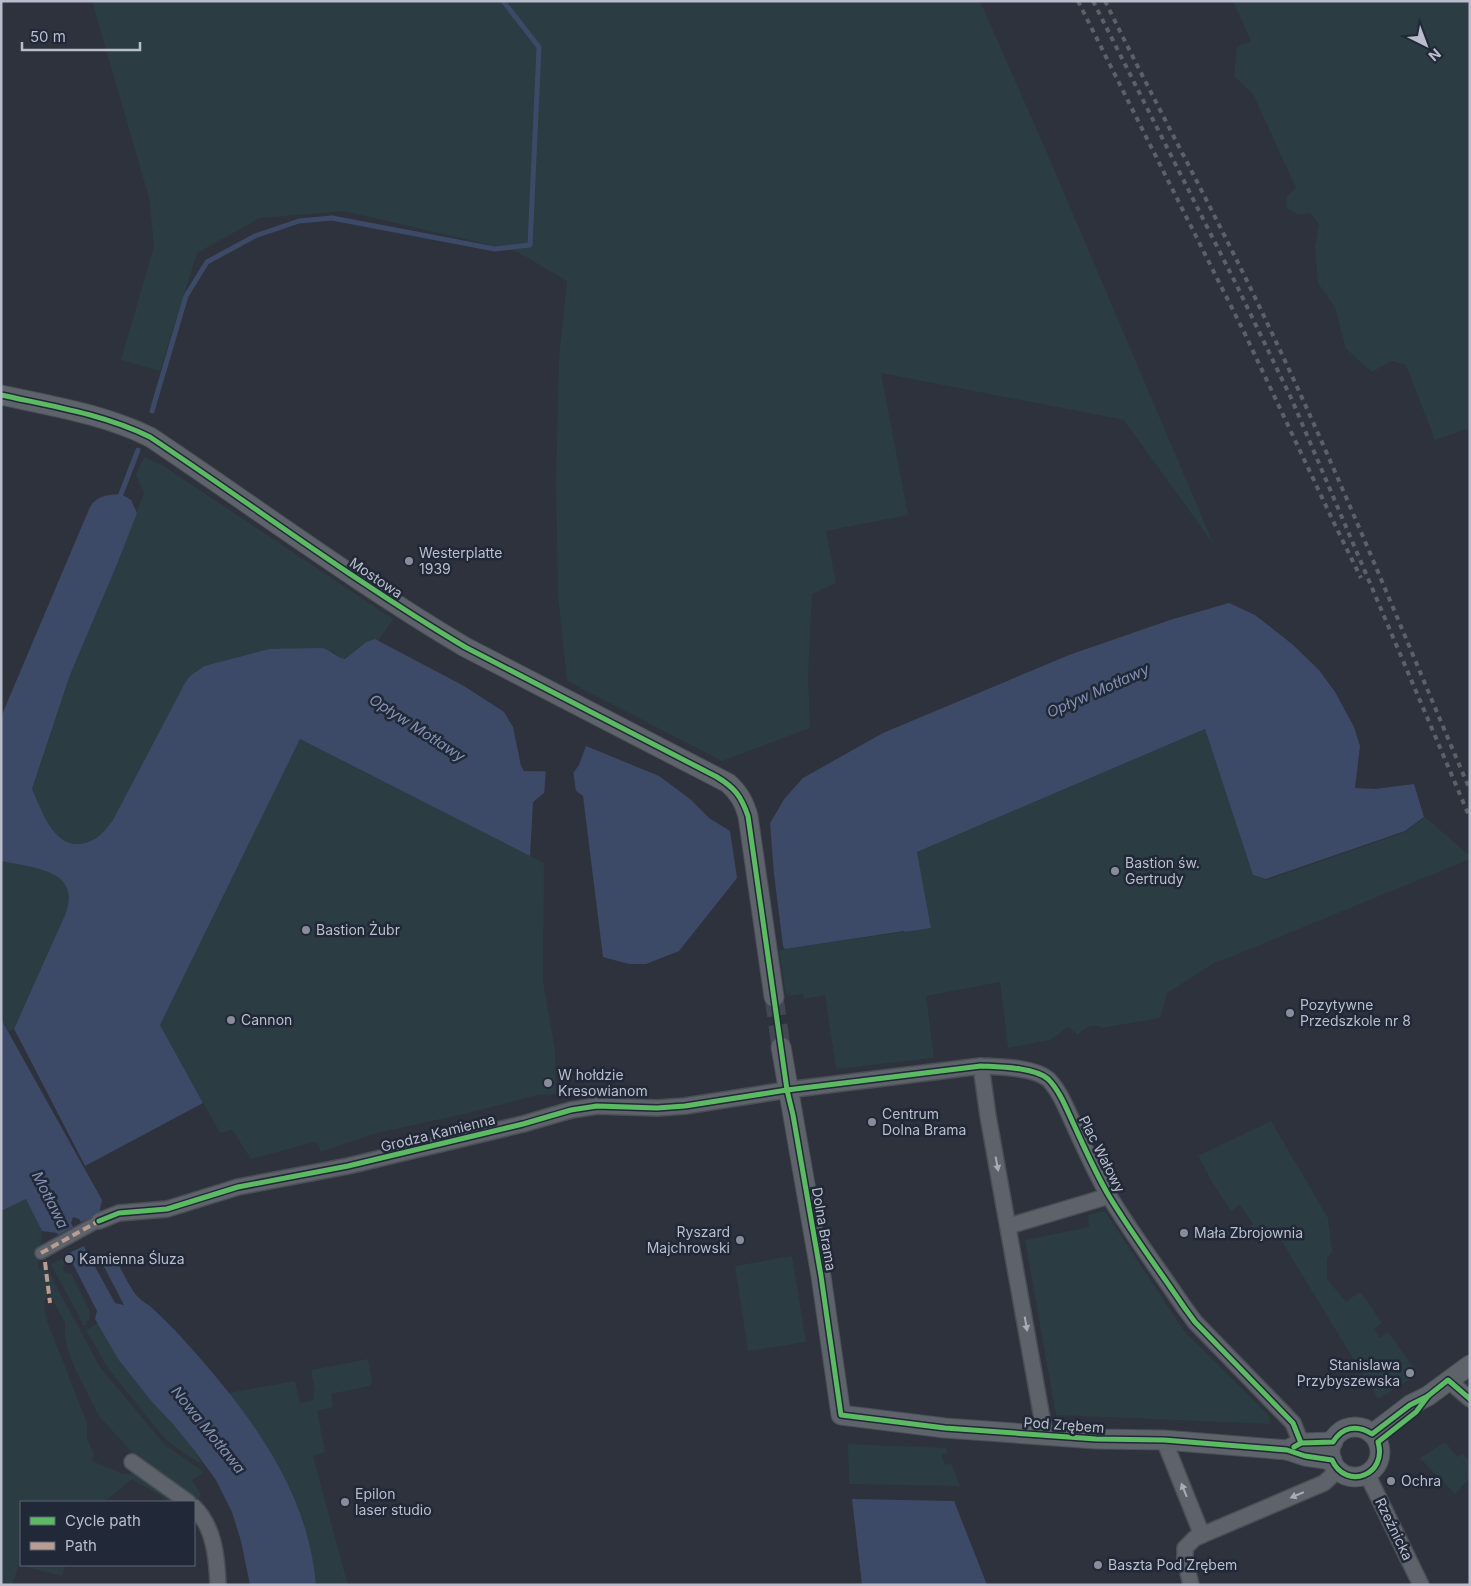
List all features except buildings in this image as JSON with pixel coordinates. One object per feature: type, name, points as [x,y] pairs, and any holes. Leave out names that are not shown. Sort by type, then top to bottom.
[{"type":"street","name":"Mostowa","points":[[1,395],[102,418],[128,426],[150,437],[392,603],[439,632],[717,777],[737,791],[744,803],[748,816],[774,997]]},
{"type":"street","name":"Dolna Brama","points":[[781,1047],[821,1276],[841,1415]]},
{"type":"street","name":"Plac Wałowy","points":[[787,1090],[982,1066],[1014,1068],[1047,1078],[1062,1098],[1089,1158],[1109,1196],[1195,1322],[1293,1423],[1294,1446]]},
{"type":"street","points":[[982,1066],[988,1116],[1046,1435]]},
{"type":"street","name":"Grodza Kamienna","points":[[99,1221],[119,1213],[166,1209],[238,1187],[348,1166],[523,1124],[571,1110],[597,1106],[657,1108],[787,1090]]},
{"type":"street","name":"Plac Wałowy","points":[[1009,1226],[1109,1196]]},
{"type":"street","points":[[41,1253],[99,1221]]},
{"type":"street","points":[[1375,1438],[1410,1405],[1428,1396],[1470,1365]]},
{"type":"street","points":[[1448,1380],[1470,1399]]},
{"type":"street","name":"Pod Zrębem","points":[[841,1415],[945,1428],[1096,1439],[1294,1446],[1334,1457]]},
{"type":"street","points":[[1191,1585],[1185,1559],[1185,1548],[1195,1538],[1324,1483],[1334,1457],[1337,1435],[1343,1430],[1358,1428],[1366,1430],[1375,1438],[1380,1456],[1373,1470],[1367,1474],[1352,1477],[1334,1457]]},
{"type":"street","points":[[1164,1440],[1202,1535]]},
{"type":"street","points":[[132,1462],[187,1501]]},
{"type":"street","name":"Rzeźnicka","points":[[1367,1474],[1421,1585]]},
{"type":"street","points":[[195,1508],[202,1516],[213,1543],[218,1585]]},
{"type":"shaded area","points":[[92,1],[980,1],[1214,545],[1124,420],[881,373],[908,515],[826,531],[836,583],[812,594],[808,675],[810,728],[722,761],[567,681],[558,596],[556,482],[559,357],[567,281],[516,251],[344,211],[260,218],[197,253],[160,371],[121,360],[154,246],[149,198]]},
{"type":"shaded area","points":[[1233,1],[1470,1],[1470,428],[1435,440],[1406,365],[1392,361],[1372,372],[1346,349],[1335,307],[1318,283],[1315,248],[1319,224],[1310,213],[1298,215],[1286,208],[1287,196],[1296,188],[1253,94],[1234,76],[1237,47],[1251,41]]},
{"type":"shaded area","points":[[144,457],[162,465],[393,619],[379,640],[365,643],[345,659],[340,658],[333,651],[269,649],[204,666],[196,671],[113,820],[95,839],[80,844],[70,843],[55,833],[49,825],[32,790],[70,675],[118,562],[144,493],[136,475]]},
{"type":"shaded area","points":[[1205,729],[1253,875],[1267,880],[1405,832],[1425,817],[1470,856],[1470,859],[1216,962],[1167,993],[1160,1018],[1101,1028],[1100,1026],[1090,1027],[1078,1035],[1068,1027],[1050,1040],[1008,1048],[1000,982],[926,996],[934,1058],[836,1069],[825,995],[804,999],[803,994],[786,995],[779,950],[931,928],[917,852]]},
{"type":"shaded area","points":[[300,739],[544,863],[543,981],[555,1050],[556,1094],[538,1095],[373,1134],[321,1152],[318,1144],[315,1142],[251,1159],[232,1130],[220,1133],[160,1025]]},
{"type":"shaded area","points":[[1,861],[51,873],[61,880],[67,888],[69,900],[65,915],[14,1029],[9,1032],[1,1019]]},
{"type":"shaded area","points":[[1271,1121],[1328,1218],[1332,1252],[1327,1259],[1327,1279],[1346,1302],[1359,1292],[1363,1295],[1382,1323],[1374,1329],[1380,1338],[1388,1332],[1413,1367],[1409,1373],[1412,1378],[1378,1399],[1279,1237],[1247,1235],[1244,1230],[1253,1224],[1240,1205],[1231,1211],[1198,1156]]},
{"type":"shaded area","points":[[26,1198],[42,1231],[38,1269],[46,1267],[100,1367],[165,1445],[203,1473],[192,1480],[201,1495],[197,1502],[136,1457],[99,1416],[77,1373],[67,1348],[65,1323],[49,1292],[44,1302],[46,1318],[87,1423],[87,1438],[94,1455],[92,1461],[123,1474],[135,1473],[175,1501],[164,1501],[161,1496],[132,1479],[105,1501],[20,1501],[20,1565],[12,1585],[1,1585],[1,1211]]},
{"type":"shaded area","points":[[1105,1211],[1184,1331],[1269,1416],[1270,1424],[1056,1415],[1025,1240],[1089,1227],[1088,1215]]},
{"type":"shaded area","points":[[792,1256],[806,1342],[748,1351],[735,1266]]},
{"type":"shaded area","points":[[64,1258],[63,1269],[73,1277],[90,1312],[89,1320],[85,1322],[87,1324],[84,1326],[51,1264]]},
{"type":"shaded area","points":[[98,1323],[118,1359],[194,1450],[202,1463],[171,1444],[162,1435],[107,1367],[86,1330]]},
{"type":"shaded area","points":[[368,1359],[372,1383],[369,1386],[331,1394],[333,1407],[317,1411],[325,1452],[313,1456],[347,1585],[316,1585],[306,1532],[287,1482],[260,1436],[228,1393],[295,1381],[300,1403],[314,1400],[313,1393],[315,1392],[311,1370]]},
{"type":"shaded area","points":[[1445,1442],[1457,1457],[1463,1454],[1470,1462],[1470,1478],[1455,1494],[1420,1458]]},
{"type":"shaded area","points":[[848,1444],[946,1448],[947,1453],[941,1455],[945,1465],[951,1463],[960,1486],[849,1484]]},
{"type":"shaded area","points":[[23,1566],[66,1566],[62,1576]]},
{"type":"water","name":"Opływ Motławy","points":[[121,494],[131,500],[137,513],[70,675],[32,789],[49,825],[62,839],[70,843],[86,843],[95,839],[106,829],[113,820],[185,683],[190,676],[204,666],[269,649],[322,648],[345,659],[366,642],[375,639],[464,686],[504,712],[513,727],[521,766],[524,771],[574,772],[579,765],[586,746],[659,776],[690,799],[709,818],[730,831],[737,878],[679,951],[646,964],[629,964],[603,957],[583,796],[575,790],[544,793],[533,802],[530,856],[300,739],[160,1025],[203,1103],[85,1166],[14,1029],[65,915],[69,900],[67,888],[61,880],[51,873],[1,861],[1,717],[90,507],[96,500],[107,495]]},
{"type":"water","name":"Opływ Motławy","points":[[1229,603],[1255,615],[1292,644],[1319,670],[1335,692],[1354,727],[1360,746],[1355,788],[1375,789],[1414,784],[1424,817],[1405,831],[1266,879],[1253,875],[1205,729],[917,852],[931,928],[785,949],[783,946],[774,874],[770,823],[785,798],[803,778],[883,733],[1069,655],[1170,620]]},
{"type":"water","points":[[1,1019],[102,1200],[99,1214],[81,1222],[73,1217],[71,1223],[115,1303],[124,1305],[100,1259],[112,1252],[136,1294],[183,1339],[229,1393],[251,1422],[270,1452],[287,1483],[301,1515],[311,1549],[316,1585],[250,1585],[241,1541],[232,1512],[216,1480],[194,1450],[118,1359],[95,1319],[97,1311],[57,1233],[42,1231],[26,1199],[1,1211]]},
{"type":"water","points":[[852,1499],[954,1501],[987,1585],[862,1585]]},
{"type":"pier","points":[[573,768],[576,793],[544,796],[546,769]]},
{"type":"pier","points":[[14,1029],[84,1167],[9,1032],[11,1031],[32,1069],[12,1030]]},
{"type":"pier","points":[[75,1226],[86,1245],[65,1255],[56,1236]]},
{"type":"waterway","points":[[152,411],[186,296],[207,262],[255,236],[299,221],[332,218],[495,249],[530,245],[539,47],[503,1]]},
{"type":"waterway","points":[[121,494],[138,450]]},
{"type":"tunnel","points":[[774,997],[781,1047]]},
{"type":"railway","points":[[1078,1],[1245,334],[1361,578]]},
{"type":"railway","points":[[1093,1],[1236,284],[1292,400],[1470,818]]},
{"type":"railway","points":[[1105,1],[1230,246],[1297,386],[1348,501],[1470,790]]},
{"type":"marked path","points":[[41,1253],[99,1221]]},
{"type":"marked path","points":[[45,1262],[50,1303]]},
{"type":"cycle path","points":[[1,395],[58,407],[114,422],[150,437],[346,571],[465,647],[717,777],[737,793],[748,816],[787,1090],[821,1276],[841,1415],[945,1428],[1096,1439],[1164,1440],[1287,1450],[1305,1456],[1332,1460],[1338,1469],[1346,1475],[1355,1477],[1364,1475],[1372,1470],[1377,1463],[1379,1454],[1378,1442],[1416,1412],[1428,1396]]},
{"type":"cycle path","points":[[99,1221],[119,1213],[167,1209],[238,1187],[348,1166],[523,1124],[571,1110],[597,1106],[657,1108],[685,1106],[787,1090],[981,1066],[1025,1070],[1042,1075],[1056,1089],[1095,1170],[1136,1238],[1195,1322],[1293,1423],[1301,1443]]},
{"type":"cycle path","points":[[1294,1447],[1301,1443],[1333,1442],[1345,1430],[1355,1428],[1372,1434],[1410,1405],[1428,1396],[1448,1380],[1470,1399]]},
{"type":"place","name":"Westerplatte 1939","points":[[409,561]]},
{"type":"place","name":"Bastion św. Gertrudy","points":[[1115,871]]},
{"type":"place","name":"Bastion Żubr","points":[[306,930]]},
{"type":"place","name":"Pozytywne Przedszkole nr 8","points":[[1290,1013]]},
{"type":"place","name":"Cannon","points":[[231,1020]]},
{"type":"place","name":"W hołdzie Kresowianom","points":[[548,1083]]},
{"type":"place","name":"Centrum Dolna Brama","points":[[872,1122]]},
{"type":"place","name":"Mała Zbrojownia","points":[[1184,1233]]},
{"type":"place","name":"Ryszard Majchrowski","points":[[740,1240]]},
{"type":"place","name":"Kamienna Śluza","points":[[69,1259]]},
{"type":"place","name":"Stanislawa Przybyszewska","points":[[1410,1373]]},
{"type":"place","name":"Ochra","points":[[1391,1481]]},
{"type":"place","name":"Epilon laser studio","points":[[345,1502]]},
{"type":"place","name":"Baszta Pod Zrębem","points":[[1098,1565]]},
{"type":"water label","name":"Motława","points":[[50,1200]]},
{"type":"water label","name":"Nowa Motława","points":[[208,1430]]}]
